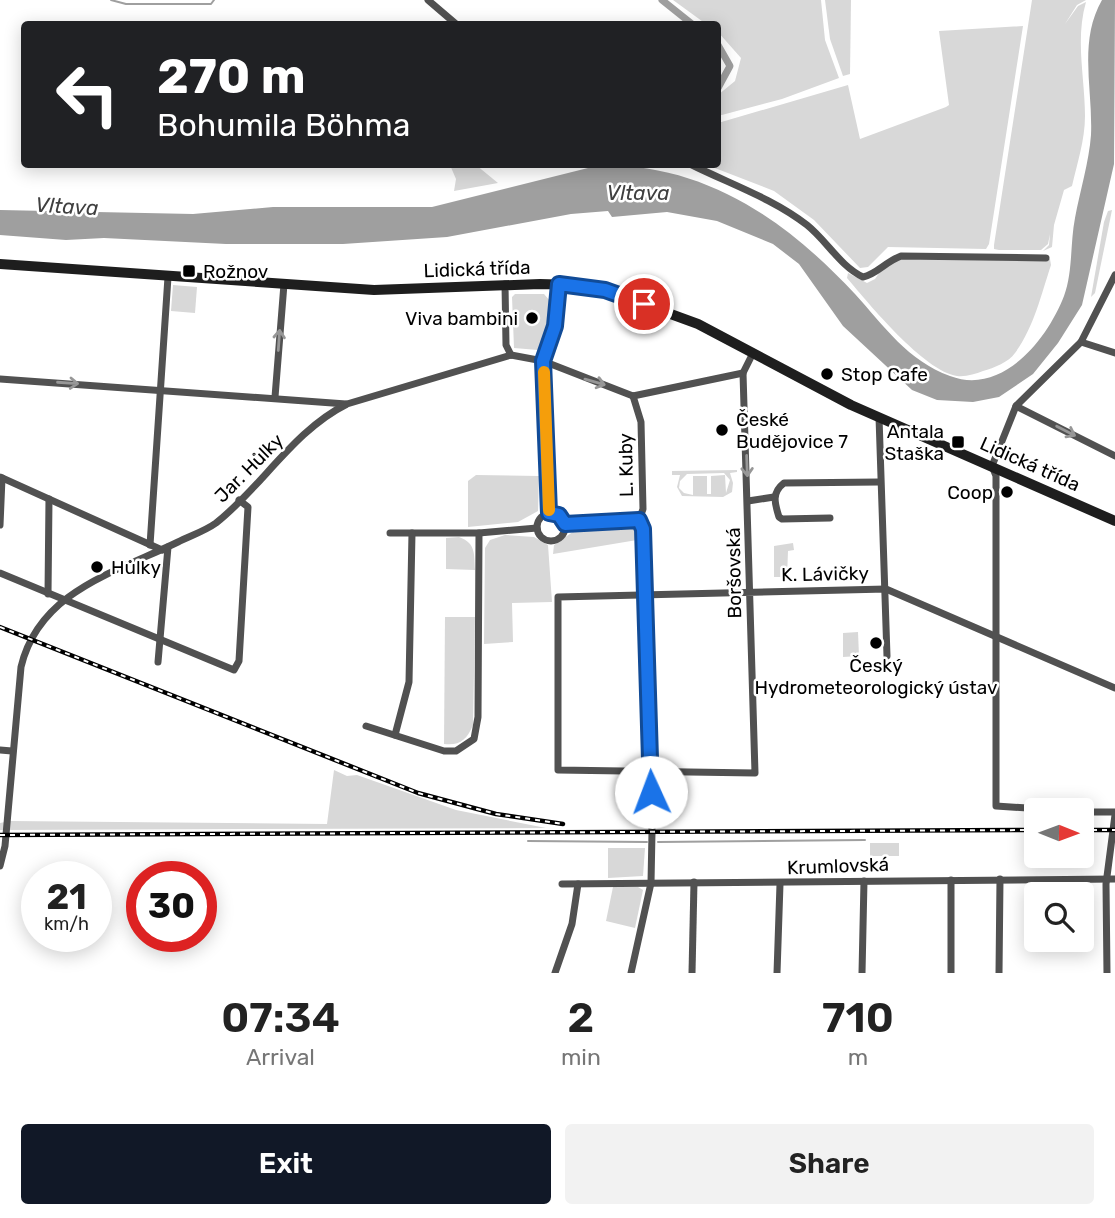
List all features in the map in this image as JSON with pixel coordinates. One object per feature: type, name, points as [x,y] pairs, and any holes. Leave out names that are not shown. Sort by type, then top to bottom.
[{"type":"street","points":[[428,0],[452,21]]},
{"type":"street","points":[[699,168],[769,200],[808,226],[853,273],[863,277],[872,275],[885,262],[901,256],[1046,258]]},
{"type":"street","name":"Lidická třída","points":[[0,264],[385,290],[505,284],[559,284],[593,288],[698,324],[879,417],[1115,521]]},
{"type":"street","points":[[1024,808],[996,806],[996,476],[992,466],[1016,405],[1081,342],[1115,275]]},
{"type":"street","points":[[150,545],[168,277]]},
{"type":"street","points":[[275,397],[284,284]]},
{"type":"street","points":[[505,284],[506,343],[511,355],[543,361],[633,396],[743,373],[753,352]]},
{"type":"street","points":[[549,513],[543,361],[555,326],[559,284]]},
{"type":"street","points":[[1081,342],[1115,353]]},
{"type":"street","name":"Jar. Hůlky","points":[[12,751],[21,667],[30,639],[62,599],[87,583],[214,524],[287,451],[326,416],[347,404],[511,355]]},
{"type":"street","name":"Boršovská","points":[[650,773],[755,773],[743,373]]},
{"type":"street","points":[[0,379],[347,404]]},
{"type":"street","name":"L. Kuby","points":[[631,973],[651,883],[652,830],[643,529],[639,520],[643,509],[641,422],[633,396]]},
{"type":"street","points":[[1016,405],[1115,456]]},
{"type":"street","points":[[879,417],[879,482],[887,656]]},
{"type":"street","points":[[0,525],[1,478],[150,545],[165,548],[158,663]]},
{"type":"street","points":[[830,518],[782,519],[774,498],[778,488],[784,483],[879,482]]},
{"type":"street","points":[[748,501],[774,498]]},
{"type":"street","points":[[48,594],[49,499]]},
{"type":"street","points":[[0,573],[234,670],[239,661],[248,507],[239,500]]},
{"type":"street","points":[[549,513],[559,515],[565,524],[562,536],[551,541],[541,537],[537,528],[540,518],[549,513]]},
{"type":"street","points":[[565,524],[639,520]]},
{"type":"street","points":[[390,533],[479,533],[537,528]]},
{"type":"street","points":[[395,735],[409,682],[412,533]]},
{"type":"street","points":[[366,726],[444,751],[456,751],[474,739],[478,729],[479,533]]},
{"type":"street","name":"K. Lávičky","points":[[650,773],[558,770],[558,597],[886,589],[1115,688]]},
{"type":"street","points":[[0,750],[12,751],[0,866]]},
{"type":"street","points":[[1094,813],[1115,815],[1107,973]]},
{"type":"street","name":"Krumlovská","points":[[562,884],[1111,879]]},
{"type":"street","points":[[951,880],[951,973]]},
{"type":"street","points":[[999,973],[1000,880]]},
{"type":"street","points":[[862,973],[864,881]]},
{"type":"street","points":[[692,973],[694,882]]},
{"type":"street","points":[[555,973],[572,924],[578,884]]},
{"type":"street","points":[[777,973],[780,884]]},
{"type":"shaded area","points":[[673,0],[821,0],[825,40],[839,78],[782,99],[721,115],[721,93],[735,81],[741,58],[721,35],[721,21],[702,21]]},
{"type":"shaded area","points":[[825,0],[851,0],[850,74],[843,76],[830,39]]},
{"type":"shaded area","points":[[1032,0],[1086,0],[1077,5],[1065,24],[1078,6],[1086,2],[1081,30],[1084,134],[1072,186],[1064,190],[1054,225],[1052,247],[1043,251],[1049,245],[1050,234],[1048,244],[1041,250],[999,250],[994,249],[994,245]]},
{"type":"shaded area","points":[[1023,26],[989,244],[986,249],[888,247],[868,267],[860,268],[814,220],[774,191],[715,168],[721,168],[721,122],[848,85],[860,139],[946,107],[949,105],[939,31]]},
{"type":"shaded area","points":[[451,168],[480,168],[498,183],[454,191],[456,179]]},
{"type":"shaded area","points":[[1112,210],[1095,293],[1091,297],[1104,222],[1108,211]]},
{"type":"shaded area","points":[[901,259],[1050,259],[1051,265],[1032,322],[1015,353],[996,366],[974,374],[957,376],[944,371],[913,350],[847,278],[848,273],[867,283],[875,279],[884,266]]},
{"type":"shaded area","points":[[173,285],[197,287],[195,313],[171,311]]},
{"type":"shaded area","points":[[515,294],[544,294],[550,301],[548,334],[543,346],[538,350],[514,348],[512,297]]},
{"type":"shaded area","points":[[672,471],[737,472],[730,473],[732,492],[723,497],[682,496],[677,487],[680,475],[672,475]],"holes":[[[724,473],[730,480],[726,493],[725,475],[711,476],[711,494],[707,494],[707,476],[693,476],[693,495],[684,493],[679,488],[680,481],[687,474]]]},
{"type":"shaded area","points":[[476,475],[539,476],[538,511],[518,522],[468,527],[468,481]]},
{"type":"shaded area","points":[[621,522],[634,525],[637,540],[553,554],[554,545],[577,529]]},
{"type":"shaded area","points":[[505,535],[534,537],[548,545],[552,602],[512,603],[513,642],[484,644],[485,548],[490,540]]},
{"type":"shaded area","points":[[459,537],[471,546],[475,570],[446,569],[446,538]]},
{"type":"shaded area","points":[[793,543],[794,550],[788,551],[787,577],[774,577],[774,546]]},
{"type":"shaded area","points":[[445,617],[475,617],[473,725],[462,741],[454,744],[444,744]]},
{"type":"shaded area","points":[[858,632],[859,656],[843,657],[843,633]]},
{"type":"shaded area","points":[[334,770],[347,776],[357,775],[456,810],[546,828],[0,830],[0,823],[10,821],[327,824]]},
{"type":"shaded area","points":[[870,843],[899,843],[899,856],[870,856]]},
{"type":"shaded area","points":[[608,848],[645,848],[643,876],[608,878]]},
{"type":"shaded area","points":[[613,887],[638,887],[643,890],[635,928],[606,921]]},
{"type":"water","name":"Vltava","points":[[1102,0],[1115,0],[1114,164],[1082,305],[1058,343],[1033,374],[999,397],[973,402],[937,400],[912,390],[843,326],[799,264],[773,244],[717,221],[667,212],[612,217],[608,211],[571,214],[447,237],[343,244],[226,244],[104,238],[66,240],[0,235],[0,210],[193,214],[273,207],[432,207],[588,168],[643,168],[674,174],[741,201],[800,242],[828,267],[909,352],[950,376],[969,380],[987,378],[1004,371],[1034,346],[1056,313],[1067,287],[1073,228],[1091,135],[1088,49],[1095,16]]},
{"type":"waterway","points":[[111,0],[126,4],[211,4],[214,0]]},
{"type":"waterway","points":[[662,0],[688,21]]},
{"type":"waterway","points":[[721,50],[730,66],[721,82]]},
{"type":"waterway","points":[[658,842],[865,840]]},
{"type":"waterway","points":[[528,841],[647,842]]},
{"type":"railway","points":[[0,627],[418,793],[496,814],[563,824]]},
{"type":"railway","points":[[0,835],[1024,830]]},
{"type":"railway","points":[[1094,830],[1115,830]]},
{"type":"slow traffic","points":[[544,372],[549,510]]},
{"type":"place","name":"Rožnov","points":[[189,271]]},
{"type":"place","name":"Viva bambini","points":[[532,318]]},
{"type":"place","name":"Stop Cafe","points":[[827,374]]},
{"type":"place","name":"České Budějovice 7","points":[[722,430]]},
{"type":"place","name":"Antala Staška","points":[[958,442]]},
{"type":"place","name":"Coop","points":[[1007,492]]},
{"type":"place","name":"Hůlky","points":[[97,567]]},
{"type":"place","name":"Český Hydrometeorologický ústav","points":[[876,643]]},
{"type":"route","points":[[644,304],[605,290],[559,284],[557,317],[543,361],[549,513],[559,515],[565,524],[639,520],[643,529],[651,792]]}]
